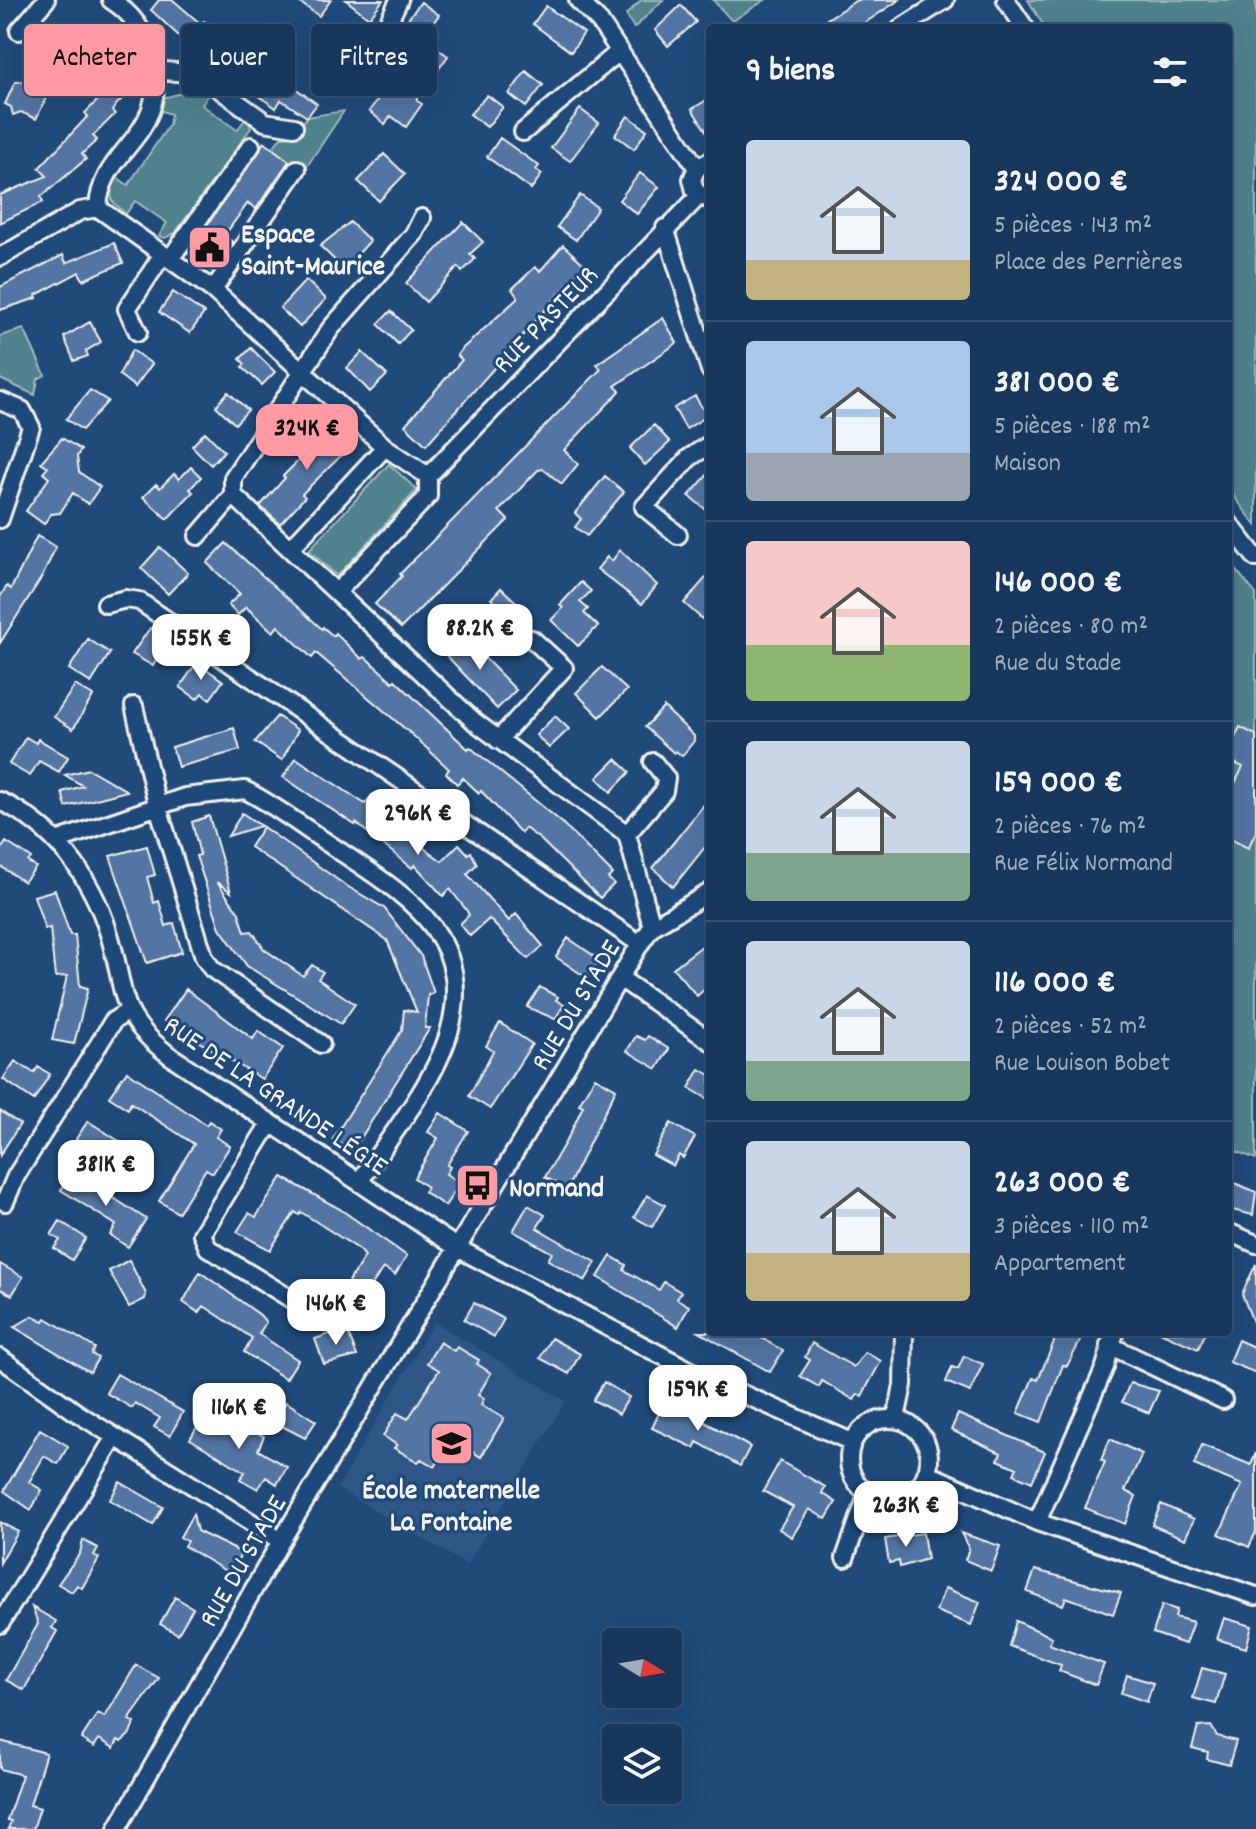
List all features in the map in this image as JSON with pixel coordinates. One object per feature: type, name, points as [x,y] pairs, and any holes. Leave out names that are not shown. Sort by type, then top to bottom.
[{"type":"street","points":[[19,31],[46,0]]},
{"type":"street","points":[[111,0],[137,24]]},
{"type":"street","points":[[387,24],[399,0]]},
{"type":"street","points":[[578,0],[620,51],[703,164],[692,179],[705,198]]},
{"type":"street","points":[[907,24],[945,0]]},
{"type":"street","points":[[1006,0],[1022,24]]},
{"type":"street","points":[[523,132],[620,51]]},
{"type":"street","points":[[165,71],[198,74],[265,122],[294,127]]},
{"type":"street","points":[[98,208],[104,179],[149,116],[155,96]]},
{"type":"street","points":[[138,332],[127,309],[251,146]]},
{"type":"street","points":[[213,290],[297,169]]},
{"type":"street","name":"RUE PASTEUR","points":[[428,476],[665,228],[705,198]]},
{"type":"street","points":[[0,257],[80,211],[98,208],[213,290],[385,447],[428,476],[428,496],[337,592]]},
{"type":"street","points":[[198,536],[233,495],[233,478],[331,328],[414,234],[422,218]]},
{"type":"street","points":[[665,228],[706,357]]},
{"type":"street","points":[[0,401],[22,410],[31,427],[0,519]]},
{"type":"street","points":[[290,549],[385,447]]},
{"type":"street","points":[[678,535],[644,507],[689,458],[706,447]]},
{"type":"street","points":[[233,495],[498,740],[627,834],[652,927]]},
{"type":"street","points":[[1232,527],[1256,558]]},
{"type":"street","points":[[106,604],[126,599],[139,601],[640,944]]},
{"type":"street","points":[[498,740],[564,668],[532,639]]},
{"type":"street","points":[[134,706],[159,806],[204,957],[212,969],[321,1044]]},
{"type":"street","points":[[627,834],[664,791],[666,778],[653,762]]},
{"type":"street","points":[[56,841],[185,797],[245,790],[409,897],[438,931],[453,978],[454,1008],[447,1038],[425,1082],[359,1182]]},
{"type":"street","name":"RUE DE LA GRANDE LÉGIE","points":[[0,801],[37,823],[81,873],[102,912],[127,1012],[144,1036],[459,1249],[697,1374],[852,1442]]},
{"type":"street","name":"RUE DU STADE","points":[[117,1829],[281,1541],[640,944],[652,927],[706,894]]},
{"type":"street","points":[[620,978],[706,1038]]},
{"type":"street","points":[[5,1202],[16,1176],[113,1021],[127,1012]]},
{"type":"street","points":[[270,1123],[202,1234],[208,1248],[291,1299]]},
{"type":"street","points":[[1232,1234],[1256,1244]]},
{"type":"street","points":[[896,1419],[903,1385],[904,1336]]},
{"type":"street","points":[[1037,1522],[1105,1367],[1112,1338],[1223,1400]]},
{"type":"street","points":[[0,1358],[115,1437],[281,1541]]},
{"type":"street","points":[[896,1419],[918,1431],[925,1441],[929,1453],[926,1473],[917,1488],[906,1496],[880,1498],[859,1486],[849,1465],[852,1442],[870,1423],[896,1419]]},
{"type":"street","points":[[0,1624],[115,1437]]},
{"type":"street","points":[[926,1473],[1037,1522],[1256,1596]]},
{"type":"street","points":[[845,1558],[868,1493]]},
{"type":"shaded area","name":"École maternelle La Fontaine","points":[[434,1322],[566,1401],[467,1565],[337,1488]]},
{"type":"green space","points":[[641,0],[663,0],[634,28],[626,15]]},
{"type":"green space","points":[[713,0],[765,0],[732,21]]},
{"type":"green space","points":[[1028,0],[1256,0],[1256,525],[1232,494],[1232,24],[1043,24]]},
{"type":"green space","points":[[181,93],[181,96],[208,96],[202,105],[237,130],[247,117],[251,128],[175,233],[165,238],[159,236],[167,223],[135,201],[126,214],[112,201],[111,188],[115,176],[128,185],[169,125],[171,114],[159,110],[162,98]]},
{"type":"green space","points":[[344,111],[303,172],[272,149],[281,137],[293,136],[307,117]]},
{"type":"green space","points":[[24,329],[45,375],[38,379],[35,395],[0,379],[0,336]]},
{"type":"green space","points":[[389,464],[417,490],[337,576],[309,550]]},
{"type":"green space","points":[[1232,565],[1256,594],[1256,1159],[1232,1150]]},
{"type":"building","points":[[159,0],[173,0],[201,24],[181,24],[180,37],[151,10]]},
{"type":"building","points":[[296,0],[331,0],[319,16]]},
{"type":"building","points":[[346,0],[383,0],[369,18]]},
{"type":"building","points":[[857,0],[899,0],[863,24],[819,24]]},
{"type":"building","points":[[421,2],[439,15],[432,24],[404,24]]},
{"type":"building","points":[[681,5],[696,22],[668,46],[655,30]]},
{"type":"building","points":[[546,6],[584,33],[571,52],[533,24]]},
{"type":"building","points":[[437,48],[448,56],[437,71]]},
{"type":"building","points":[[526,71],[543,85],[526,107],[509,94]]},
{"type":"building","points":[[24,81],[24,96],[47,97],[36,119],[21,112],[13,115],[11,107],[5,104],[15,82]]},
{"type":"building","points":[[295,88],[317,104],[307,117],[281,100],[276,108],[259,96],[295,96]]},
{"type":"building","points":[[487,95],[503,107],[487,127],[470,114]]},
{"type":"building","points":[[102,96],[125,96],[112,111],[115,114],[93,136],[97,140],[82,154],[86,159],[41,197],[43,202],[0,223],[0,195],[47,176],[39,168],[88,116],[85,113]]},
{"type":"building","points":[[380,96],[417,96],[417,101],[422,104],[406,127],[391,116],[385,124],[369,111]]},
{"type":"building","points":[[706,100],[706,131],[692,109]]},
{"type":"building","points":[[580,109],[599,123],[570,161],[551,148]]},
{"type":"building","points":[[628,116],[647,130],[634,149],[615,135]]},
{"type":"building","points":[[500,138],[539,166],[536,170],[542,174],[531,189],[487,157]]},
{"type":"building","points":[[264,142],[289,161],[256,209],[248,203],[224,236],[233,242],[213,271],[188,253]]},
{"type":"building","points":[[384,154],[405,174],[379,201],[358,181]]},
{"type":"building","points":[[640,173],[659,187],[637,214],[619,200]]},
{"type":"building","points":[[580,195],[598,208],[576,240],[557,227]]},
{"type":"building","points":[[350,222],[370,241],[344,269],[320,246]]},
{"type":"building","points":[[463,222],[483,242],[470,254],[475,259],[462,272],[458,267],[426,302],[406,283]]},
{"type":"building","points":[[114,243],[123,263],[83,280],[79,272],[36,295],[37,298],[0,310],[0,287],[63,255],[66,263]]},
{"type":"building","points":[[563,245],[585,265],[426,445],[405,425],[462,360],[457,355],[462,349],[518,298],[512,289],[535,267],[540,271]]},
{"type":"building","points":[[306,280],[326,299],[300,327],[280,308]]},
{"type":"building","points":[[173,292],[204,313],[190,333],[159,312]]},
{"type":"building","points":[[391,311],[411,330],[398,344],[378,324]]},
{"type":"building","points":[[663,318],[677,343],[615,386],[620,391],[564,450],[578,464],[562,484],[543,469],[538,470],[499,511],[508,520],[401,628],[375,604],[402,576],[400,574],[601,369],[597,364]]},
{"type":"building","points":[[90,322],[101,342],[86,351],[88,356],[74,361],[64,337]]},
{"type":"building","points":[[251,348],[275,372],[262,385],[242,367],[245,364],[240,359]]},
{"type":"building","points":[[132,350],[152,364],[135,387],[119,375]]},
{"type":"building","points":[[362,352],[387,375],[370,392],[347,368]]},
{"type":"building","points":[[90,390],[108,401],[82,430],[66,419]]},
{"type":"building","points":[[228,392],[248,410],[235,424],[216,406]]},
{"type":"building","points":[[695,396],[706,417],[686,429],[674,408]]},
{"type":"building","points":[[337,422],[357,440],[302,494],[305,497],[280,524],[260,506],[285,478],[283,476]]},
{"type":"building","points":[[654,425],[670,442],[645,465],[630,448]]},
{"type":"building","points":[[205,432],[224,451],[211,465],[192,446]]},
{"type":"building","points":[[62,438],[81,450],[77,456],[79,472],[100,487],[88,504],[73,493],[60,513],[51,514],[44,524],[26,511],[49,478],[43,473],[48,467],[41,462]]},
{"type":"building","points":[[191,467],[201,477],[190,489],[193,492],[167,519],[143,497],[156,484],[160,488],[174,474],[179,479]]},
{"type":"building","points":[[605,476],[624,492],[587,536],[575,527],[581,519],[575,513]]},
{"type":"building","points":[[706,477],[706,510],[689,496]]},
{"type":"building","points":[[37,536],[56,547],[43,575],[0,643],[0,597],[7,586],[11,589]]},
{"type":"building","points":[[226,543],[322,629],[333,636],[335,633],[362,659],[365,657],[393,682],[395,680],[468,749],[470,747],[559,820],[613,874],[608,878],[614,884],[600,898],[541,840],[525,828],[521,833],[481,791],[479,793],[463,778],[457,784],[446,773],[449,769],[417,739],[316,653],[312,658],[278,626],[273,632],[246,607],[238,615],[228,605],[240,594],[207,563]]},
{"type":"building","points":[[160,547],[188,573],[168,594],[141,568]]},
{"type":"building","points":[[620,550],[657,585],[642,604],[597,569],[607,557],[612,561]]},
{"type":"building","points":[[706,578],[706,614],[702,619],[684,603]]},
{"type":"building","points":[[581,582],[591,591],[580,602],[588,609],[584,613],[598,626],[578,646],[551,620]]},
{"type":"building","points":[[501,588],[527,612],[514,626],[493,607],[496,603],[491,599]]},
{"type":"building","points":[[150,628],[169,638],[153,666],[132,654]]},
{"type":"building","points":[[463,636],[516,690],[497,709],[445,654]]},
{"type":"building","points":[[88,639],[110,653],[91,683],[69,669]]},
{"type":"building","points":[[197,662],[223,681],[210,699],[202,693],[197,699],[180,687]]},
{"type":"building","points":[[602,667],[627,690],[600,717],[576,693]]},
{"type":"building","points":[[75,685],[93,696],[73,729],[54,717]]},
{"type":"building","points":[[664,707],[694,736],[694,741],[682,756],[676,751],[674,753],[645,727]]},
{"type":"building","points":[[277,716],[298,730],[282,760],[255,742]]},
{"type":"building","points":[[555,716],[569,729],[549,748],[536,735]]},
{"type":"building","points":[[1240,727],[1256,735],[1256,832],[1248,848],[1232,840],[1232,789],[1243,767],[1232,762],[1232,744]]},
{"type":"building","points":[[234,728],[240,750],[178,767],[172,747]]},
{"type":"building","points":[[26,737],[36,743],[38,739],[68,757],[59,772],[39,761],[30,776],[9,764]]},
{"type":"building","points":[[296,758],[365,804],[372,795],[383,803],[376,812],[381,817],[442,861],[459,844],[468,854],[471,852],[477,864],[467,874],[509,921],[516,914],[543,946],[528,959],[489,919],[470,936],[460,924],[469,915],[450,889],[443,896],[415,865],[412,868],[356,823],[283,777]]},
{"type":"building","points":[[616,759],[630,772],[611,792],[597,778]]},
{"type":"building","points":[[89,769],[127,791],[66,807],[62,792],[83,786],[65,775]]},
{"type":"building","points":[[706,802],[706,846],[673,887],[653,868]]},
{"type":"building","points":[[242,813],[261,826],[228,836]]},
{"type":"building","points":[[209,816],[231,892],[217,882],[239,913],[245,932],[252,931],[264,949],[303,976],[312,965],[323,972],[318,979],[355,1004],[341,1024],[247,966],[220,928],[196,856],[200,855],[192,822]]},
{"type":"building","points":[[263,827],[345,885],[384,908],[421,956],[434,993],[428,995],[425,1028],[430,1028],[352,1152],[333,1139],[402,1030],[404,1010],[417,1012],[387,940],[250,847]]},
{"type":"building","points":[[6,842],[31,858],[28,862],[36,867],[24,882],[0,866],[0,851]]},
{"type":"building","points":[[147,846],[155,875],[147,877],[154,903],[159,901],[166,926],[174,923],[182,952],[147,963],[110,856]]},
{"type":"building","points":[[55,890],[70,935],[75,935],[80,986],[88,988],[74,1044],[52,1040],[67,976],[55,977],[50,928],[45,929],[34,896]]},
{"type":"building","points":[[568,938],[600,960],[587,978],[556,957]]},
{"type":"building","points":[[706,943],[706,988],[697,996],[673,968]]},
{"type":"building","points":[[540,987],[558,997],[556,1000],[564,1005],[555,1019],[527,1007]]},
{"type":"building","points":[[186,989],[253,1039],[258,1031],[283,1048],[262,1079],[164,1021]]},
{"type":"building","points":[[500,1023],[532,1044],[490,1109],[469,1096],[493,1051],[486,1046]]},
{"type":"building","points":[[636,1036],[645,1040],[648,1036],[669,1049],[657,1069],[627,1051]]},
{"type":"building","points":[[15,1061],[34,1073],[38,1067],[50,1074],[34,1100],[3,1079]]},
{"type":"building","points":[[700,1069],[706,1073],[706,1098],[689,1088]]},
{"type":"building","points":[[127,1071],[206,1125],[209,1121],[221,1129],[216,1137],[230,1146],[213,1173],[206,1169],[178,1213],[159,1201],[194,1144],[131,1103],[128,1109],[109,1097]]},
{"type":"building","points":[[595,1077],[616,1089],[567,1189],[545,1177],[570,1134],[583,1106],[579,1104]]},
{"type":"building","points":[[0,1111],[20,1124],[0,1155]]},
{"type":"building","points":[[440,1113],[468,1131],[447,1165],[450,1167],[446,1174],[460,1183],[445,1206],[424,1192],[427,1187],[414,1178],[438,1138],[428,1132]]},
{"type":"building","points":[[88,1121],[122,1143],[111,1160],[76,1139]]},
{"type":"building","points":[[671,1123],[695,1137],[683,1158],[679,1155],[673,1166],[653,1155]]},
{"type":"building","points":[[73,1172],[146,1219],[128,1247],[110,1235],[116,1225],[61,1190]]},
{"type":"building","points":[[282,1177],[340,1209],[407,1256],[395,1275],[383,1268],[349,1320],[332,1308],[365,1256],[360,1250],[301,1212],[299,1215],[295,1212],[270,1250],[237,1232],[249,1213],[256,1217]]},
{"type":"building","points":[[1232,1182],[1256,1192],[1253,1215],[1232,1210]]},
{"type":"building","points":[[647,1195],[665,1205],[652,1227],[634,1217]]},
{"type":"building","points":[[528,1205],[545,1215],[537,1228],[596,1262],[585,1281],[548,1260],[552,1253],[513,1231]]},
{"type":"building","points":[[60,1221],[86,1238],[72,1260],[54,1248],[60,1240],[51,1235]]},
{"type":"building","points":[[611,1256],[626,1265],[624,1270],[659,1290],[664,1282],[681,1292],[677,1299],[689,1306],[678,1327],[598,1277]]},
{"type":"building","points":[[129,1260],[146,1294],[145,1299],[129,1307],[109,1271]]},
{"type":"building","points":[[0,1264],[23,1277],[12,1295],[0,1289]]},
{"type":"building","points":[[1256,1264],[1256,1327],[1255,1327],[1242,1294]]},
{"type":"building","points":[[200,1272],[260,1315],[266,1322],[259,1334],[298,1360],[286,1379],[244,1352],[252,1338],[204,1306],[199,1313],[183,1302]]},
{"type":"building","points":[[474,1303],[504,1319],[494,1337],[464,1320]]},
{"type":"building","points":[[33,1316],[44,1321],[46,1318],[95,1348],[92,1354],[98,1358],[90,1372],[14,1327]]},
{"type":"building","points":[[346,1328],[357,1356],[324,1364],[315,1339]]},
{"type":"building","points":[[706,1336],[759,1336],[783,1351],[770,1372]]},
{"type":"building","points":[[1056,1336],[1083,1336],[1067,1366],[1063,1365],[1041,1422],[1018,1413],[1033,1378],[1038,1380]]},
{"type":"building","points":[[1169,1336],[1204,1336],[1198,1349]]},
{"type":"building","points":[[551,1338],[580,1354],[569,1374],[540,1358]]},
{"type":"building","points":[[1238,1340],[1256,1348],[1256,1373],[1229,1362]]},
{"type":"building","points":[[440,1342],[454,1351],[457,1347],[479,1360],[477,1364],[491,1373],[478,1395],[484,1398],[481,1405],[504,1418],[481,1457],[452,1439],[435,1467],[421,1459],[418,1462],[394,1448],[397,1445],[383,1436],[397,1413],[408,1419],[439,1370],[427,1363]]},
{"type":"building","points":[[812,1343],[854,1367],[865,1352],[881,1361],[862,1396],[858,1394],[854,1400],[822,1381],[819,1387],[800,1376],[810,1360],[805,1357]]},
{"type":"building","points":[[964,1356],[983,1364],[970,1392],[946,1382],[952,1367],[958,1369]]},
{"type":"building","points":[[117,1374],[183,1412],[170,1436],[154,1427],[160,1418],[135,1403],[132,1408],[106,1393]]},
{"type":"building","points":[[604,1382],[629,1397],[619,1414],[593,1400]]},
{"type":"building","points":[[1130,1383],[1159,1391],[1149,1413],[1122,1402]]},
{"type":"building","points":[[665,1400],[750,1447],[740,1466],[697,1442],[694,1448],[652,1428]]},
{"type":"building","points":[[286,1402],[316,1421],[305,1438],[274,1422]]},
{"type":"building","points":[[958,1414],[1045,1452],[1032,1482],[1014,1474],[1017,1468],[998,1460],[1001,1453],[951,1430]]},
{"type":"building","points":[[215,1416],[248,1435],[248,1430],[264,1436],[258,1450],[287,1467],[277,1484],[266,1477],[258,1489],[240,1479],[245,1472],[190,1439],[200,1422],[208,1427]]},
{"type":"building","points":[[40,1429],[68,1446],[58,1464],[44,1456],[29,1482],[42,1490],[31,1510],[4,1491]]},
{"type":"building","points":[[1110,1439],[1142,1454],[1125,1491],[1136,1496],[1125,1524],[1085,1508],[1105,1462],[1101,1460]]},
{"type":"building","points":[[1202,1445],[1251,1465],[1256,1453],[1256,1532],[1249,1547],[1219,1534],[1242,1485],[1194,1465]]},
{"type":"building","points":[[780,1461],[825,1487],[822,1493],[836,1502],[826,1519],[809,1509],[792,1537],[779,1529],[793,1507],[763,1491]]},
{"type":"building","points":[[120,1482],[163,1507],[153,1525],[110,1500]]},
{"type":"building","points":[[1161,1504],[1194,1519],[1185,1539],[1152,1525]]},
{"type":"building","points":[[193,1514],[197,1531],[242,1553],[229,1573],[184,1546],[187,1541],[180,1537]]},
{"type":"building","points":[[0,1522],[18,1532],[0,1563]]},
{"type":"building","points":[[923,1533],[927,1559],[900,1567],[899,1561],[889,1563],[885,1539]]},
{"type":"building","points":[[961,1533],[1000,1546],[991,1571],[965,1560],[969,1549]]},
{"type":"building","points":[[83,1540],[98,1548],[94,1555],[99,1558],[82,1588],[77,1585],[72,1592],[58,1584],[80,1553]]},
{"type":"building","points":[[1035,1570],[1121,1593],[1113,1614],[1066,1597],[1063,1605],[1027,1592]]},
{"type":"building","points":[[945,1588],[980,1602],[971,1625],[936,1611]]},
{"type":"building","points":[[175,1597],[193,1608],[178,1634],[160,1624]]},
{"type":"building","points":[[1162,1605],[1177,1610],[1175,1617],[1193,1622],[1185,1644],[1153,1633]]},
{"type":"building","points":[[32,1607],[56,1621],[52,1628],[57,1631],[24,1690],[6,1680],[38,1624]]},
{"type":"building","points":[[1224,1618],[1252,1626],[1246,1648],[1217,1639]]},
{"type":"building","points":[[1016,1621],[1052,1637],[1049,1644],[1104,1664],[1096,1685],[1059,1671],[1061,1665],[1009,1646]]},
{"type":"building","points":[[136,1665],[159,1678],[129,1720],[135,1723],[129,1735],[121,1742],[118,1740],[114,1748],[99,1739],[94,1747],[81,1739],[98,1713],[105,1717]]},
{"type":"building","points":[[1202,1668],[1225,1674],[1216,1704],[1193,1698]]},
{"type":"building","points":[[1127,1675],[1153,1683],[1147,1702],[1121,1693]]},
{"type":"building","points":[[1211,1726],[1217,1736],[1236,1741],[1229,1765],[1207,1759],[1208,1752],[1192,1748],[1198,1727]]},
{"type":"building","points":[[0,1741],[46,1753],[30,1805],[40,1808],[33,1829],[8,1829],[11,1821],[7,1820],[22,1775],[0,1769]]},
{"type":"place","name":"Espace Saint-Maurice","points":[[210,248]]},
{"type":"place","name":"Normand","points":[[478,1186]]},
{"type":"place","name":"École maternelle La Fontaine","points":[[451,1444]]}]
